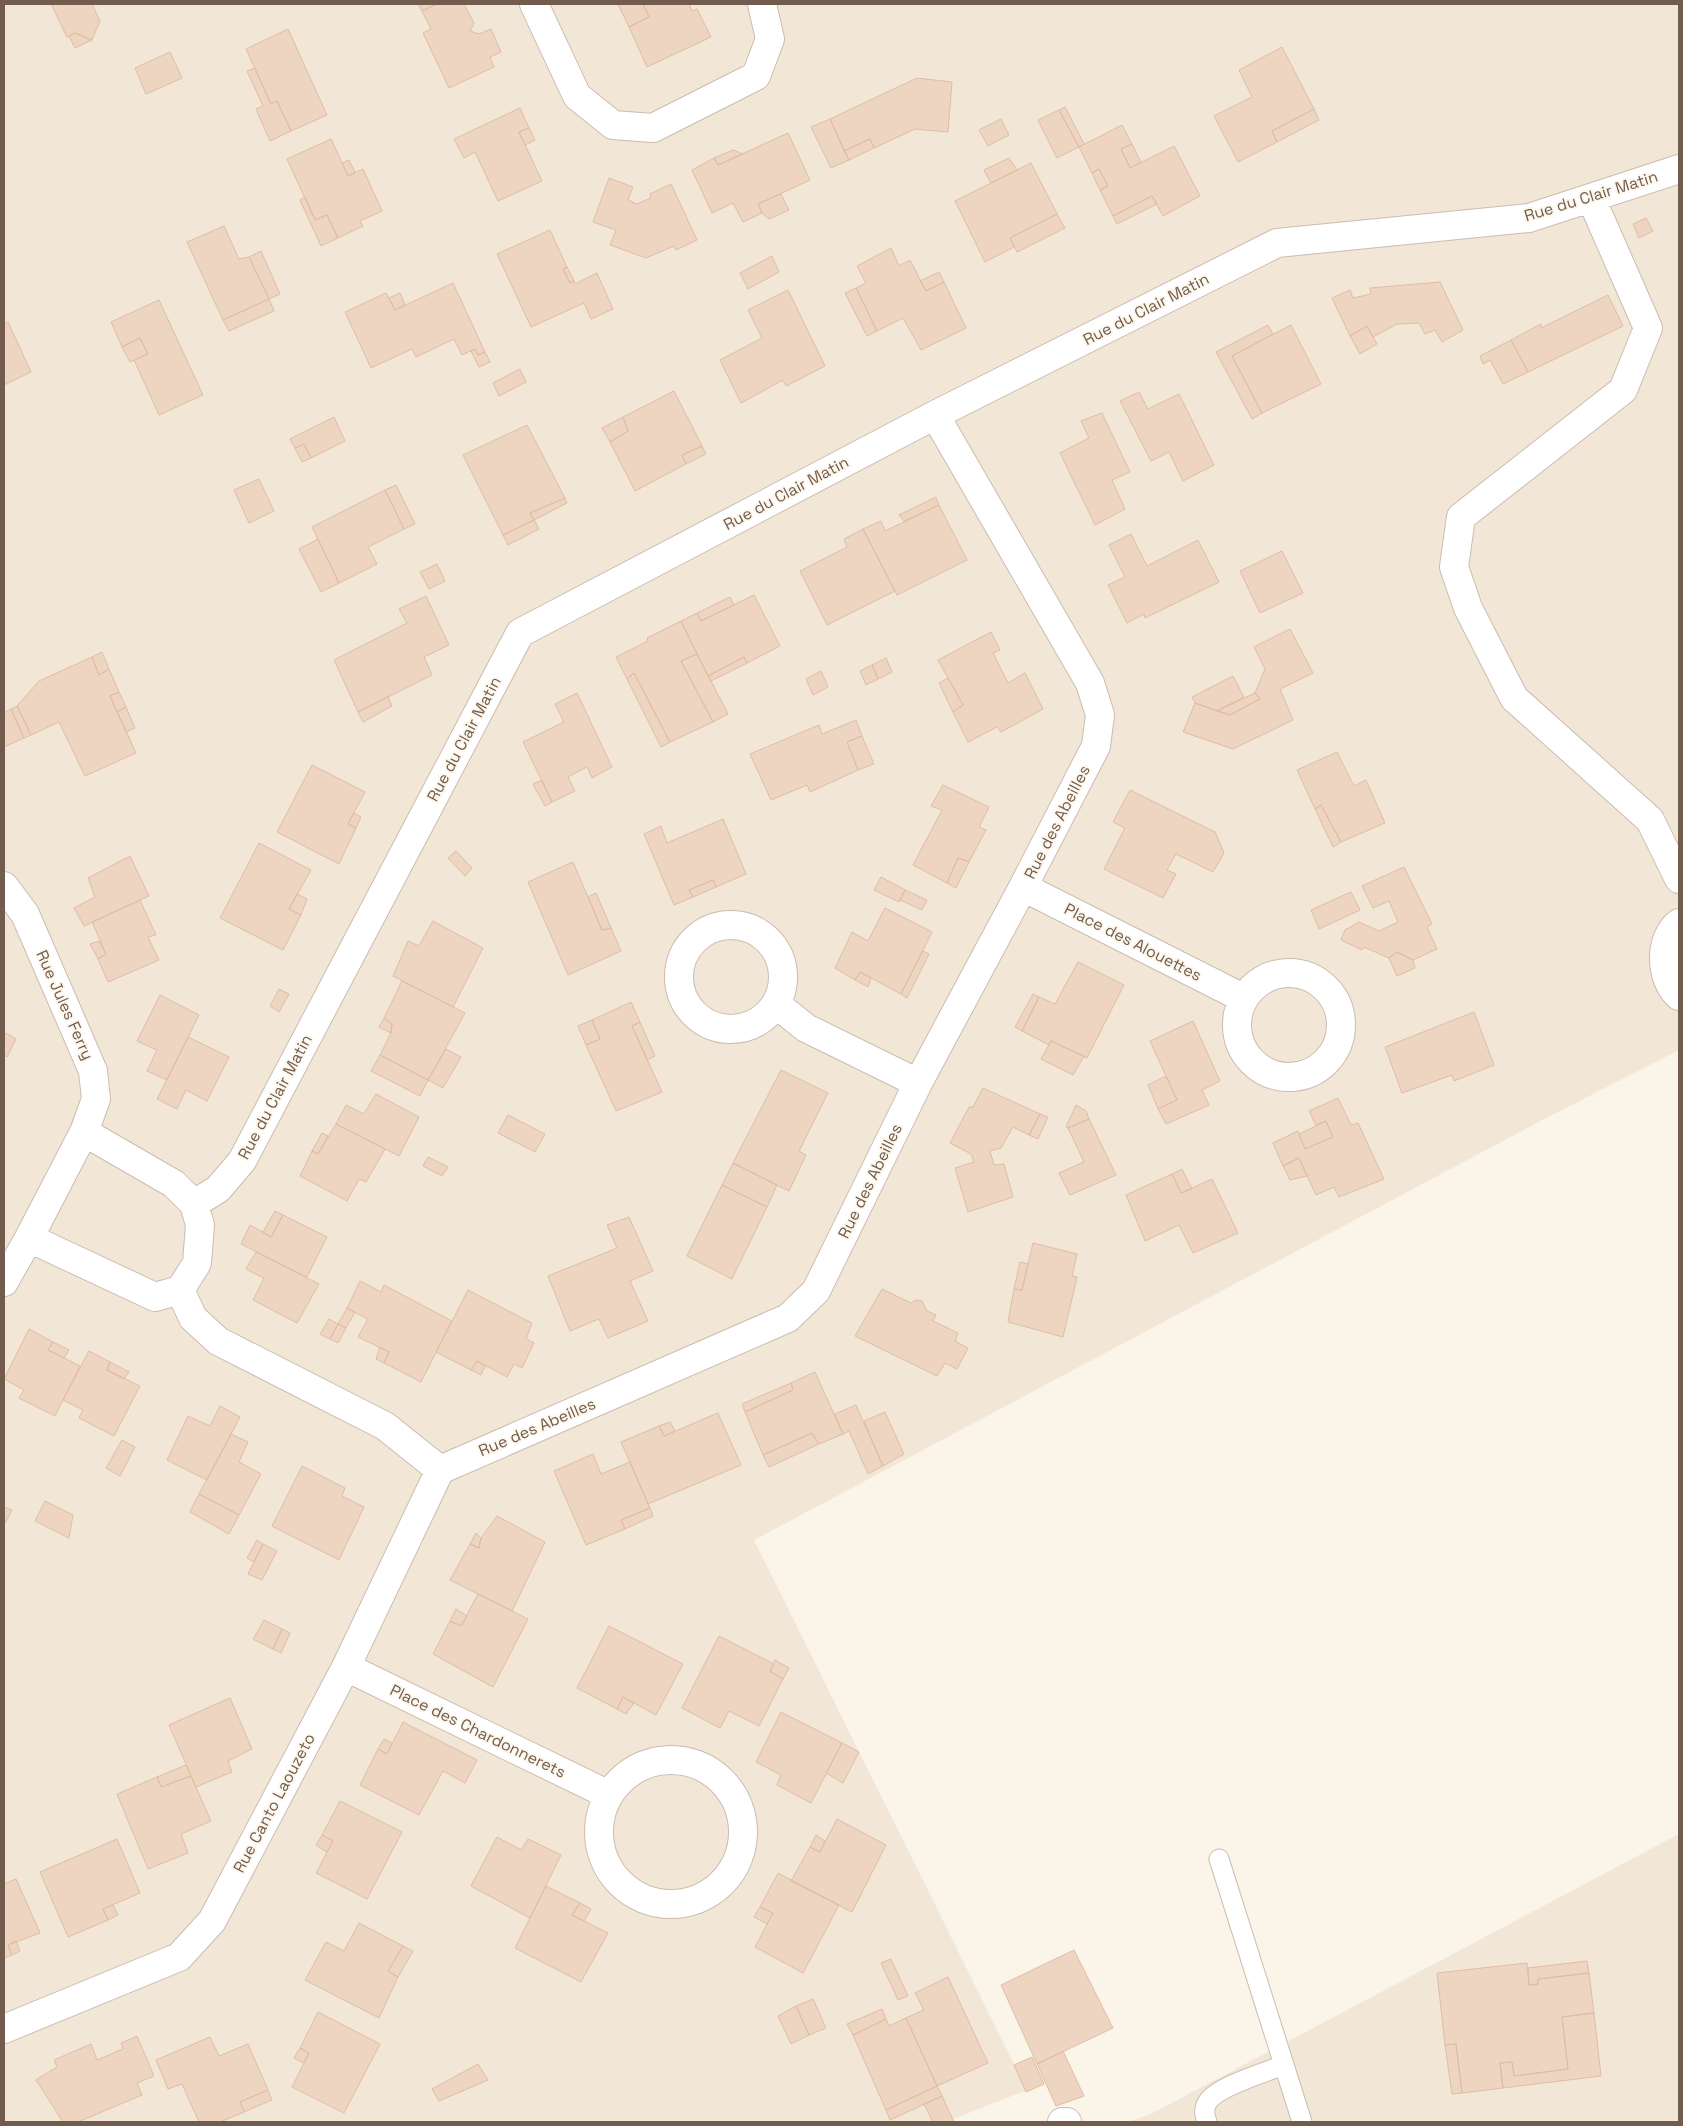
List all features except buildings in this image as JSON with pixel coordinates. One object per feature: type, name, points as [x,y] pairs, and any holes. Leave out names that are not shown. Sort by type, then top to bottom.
[{"type":"street","points":[[534,4],[577,96],[613,125],[653,128],[756,76],[770,39],[762,4]]},
{"type":"street","name":"Rue du Clair Matin","points":[[194,1204],[218,1189],[242,1161],[520,633],[935,414],[1277,243],[1529,218],[1679,169]]},
{"type":"street","points":[[1591,198],[1648,328],[1623,390],[1461,517],[1454,567],[1468,608],[1514,698],[1650,820],[1679,879]]},
{"type":"street","name":"Rue des Abeilles","points":[[440,1470],[788,1318],[816,1292],[918,1083],[1096,746],[1100,715],[1090,684],[935,414]]},
{"type":"street","name":"Rue Jules Ferry","points":[[4,886],[25,914],[93,1071],[96,1099],[84,1132],[30,1238],[4,1282]]},
{"type":"street","name":"Place des Alouettes","points":[[1023,887],[1244,998]]},
{"type":"street","points":[[1679,923],[1676,925],[1665,946],[1664,970],[1674,992],[1679,996]]},
{"type":"street","points":[[776,1004],[806,1028],[918,1083]]},
{"type":"street","points":[[30,1238],[155,1298],[180,1290],[197,1263],[200,1225],[194,1204],[174,1184],[84,1132]]},
{"type":"street","points":[[180,1290],[193,1318],[218,1342],[385,1426],[440,1470]]},
{"type":"street","name":"Rue Canto Laouzeto","points":[[4,2029],[179,1958],[212,1921],[346,1667],[440,1470]]},
{"type":"street","name":"Place des Chardonnerets","points":[[346,1667],[609,1795]]},
{"type":"street","points":[[682,1760],[708,1769],[729,1787],[742,1813],[744,1841],[735,1867],[717,1889],[692,1901],[664,1904],[636,1895],[614,1877],[601,1851],[599,1822],[609,1795],[628,1774],[653,1762],[682,1760]]},
{"type":"street","points":[[1062,2122],[1067,2122]]},
{"type":"lane","points":[[1219,1859],[1302,2122]]},
{"type":"lane","points":[[1207,2122],[1204,2113],[1207,2103],[1217,2092],[1284,2065]]},
{"type":"shaded area","points":[[4,4],[1679,4],[1679,1050],[1550,1116],[754,1540],[1027,2090],[946,2122],[4,2122]]},
{"type":"shaded area","points":[[1679,1834],[1679,2122],[1128,2122],[1151,2114]]}]
